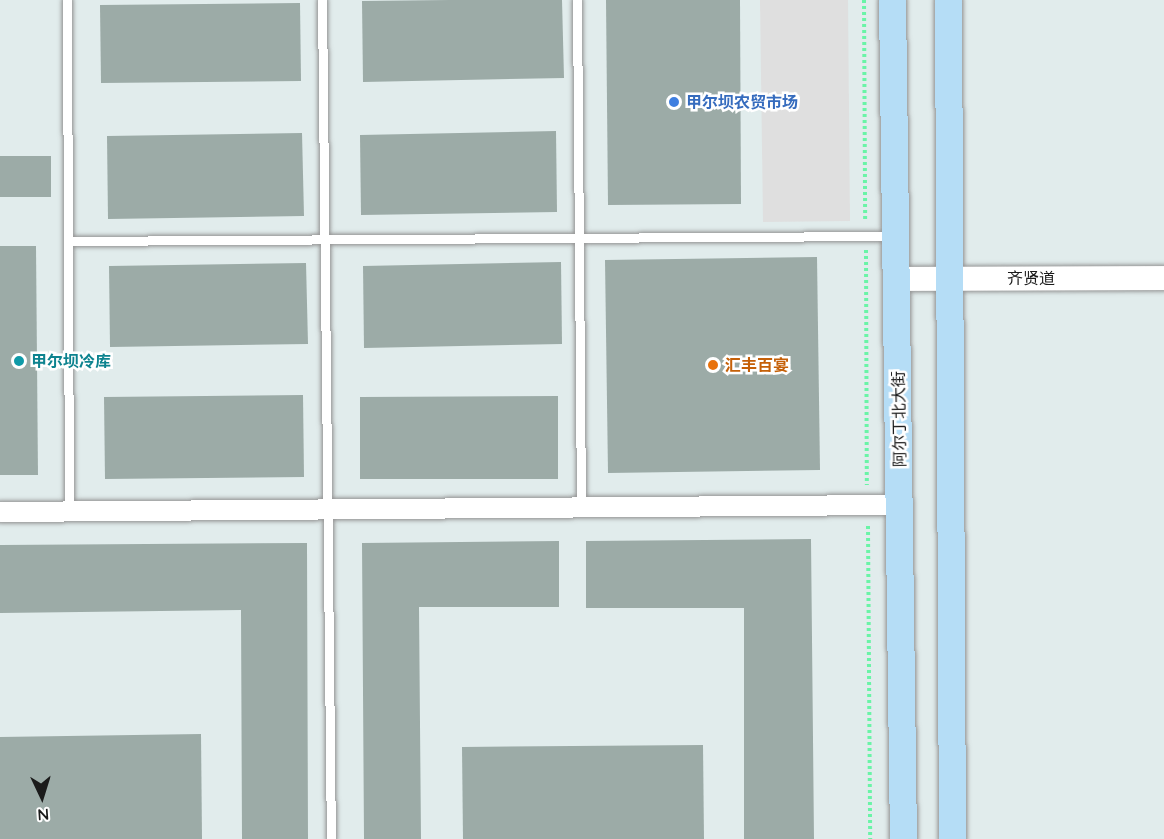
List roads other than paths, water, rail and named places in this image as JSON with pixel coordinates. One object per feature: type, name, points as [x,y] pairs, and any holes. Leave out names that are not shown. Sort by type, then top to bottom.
[{"type":"main road","name":"阿尔丁北大街","points":[[892,0],[898,279],[903,839]]},
{"type":"main road","points":[[948,0],[951,839]]},
{"type":"street","name":"齐贤道","points":[[898,279],[1164,278]]},
{"type":"street","points":[[0,512],[900,505]]},
{"type":"lane","points":[[67,0],[69,512]]},
{"type":"lane","points":[[322,0],[331,839]]},
{"type":"lane","points":[[577,0],[581,507]]},
{"type":"lane","points":[[68,241],[897,236]]},
{"type":"place","name":"甲尔坝农贸市场","points":[[674,102]]},
{"type":"place","name":"甲尔坝冷库","points":[[19,361]]},
{"type":"place","name":"汇丰百宴","points":[[713,365]]}]
